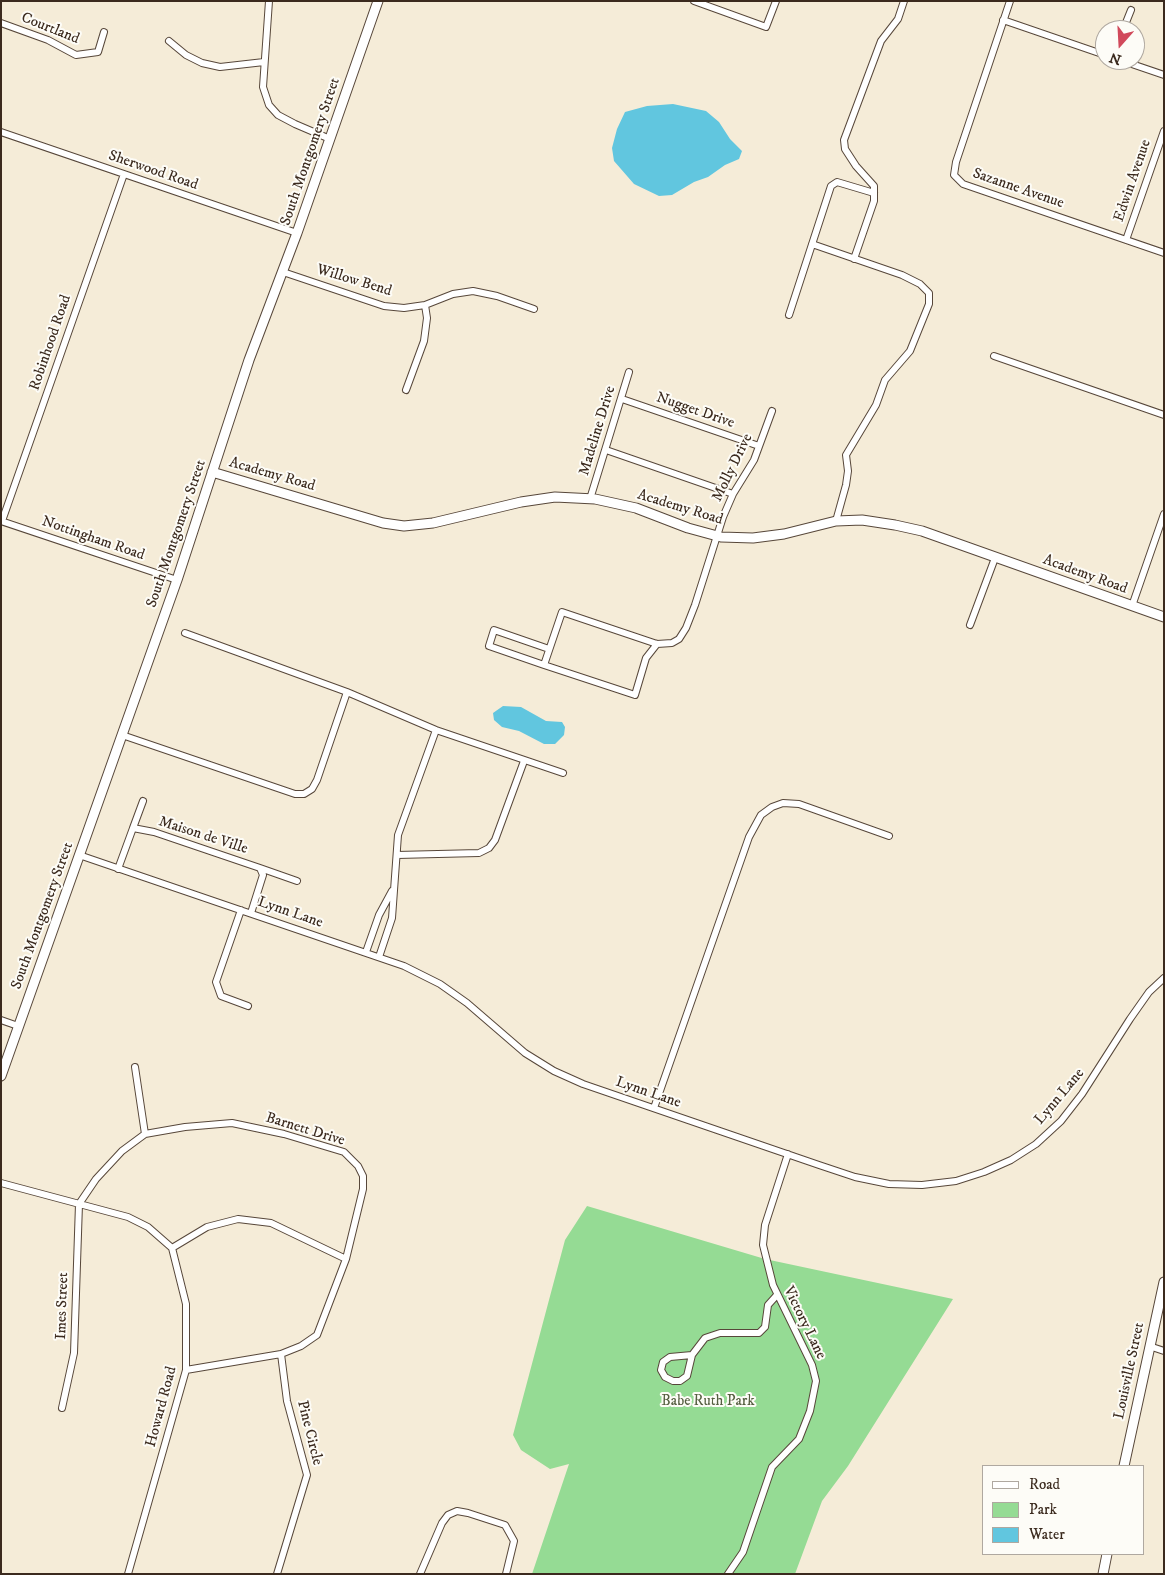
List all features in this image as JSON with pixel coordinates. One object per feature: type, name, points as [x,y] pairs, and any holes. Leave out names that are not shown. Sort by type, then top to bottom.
[{"type":"street","points":[[268,1],[263,87],[269,105],[278,115],[330,139]]},
{"type":"street","name":"South Montgomery Street","points":[[1,1076],[176,580],[249,360],[283,272],[378,1]]},
{"type":"street","points":[[694,1],[766,27],[776,1]]},
{"type":"street","points":[[854,259],[874,201],[874,186],[856,166],[845,149],[844,140],[881,41],[898,19],[904,1]]},
{"type":"street","name":"Sazanne Avenue","points":[[1010,1],[956,162],[954,175],[963,184],[1164,253]]},
{"type":"street","points":[[1126,20],[1131,10]]},
{"type":"street","points":[[1003,20],[1095,52]]},
{"type":"street","name":"Courtland","points":[[1,23],[48,40],[76,55],[98,52],[104,32]]},
{"type":"street","points":[[169,42],[186,55],[202,63],[220,67],[264,62]]},
{"type":"street","points":[[1145,69],[1164,75]]},
{"type":"street","name":"Edwin Avenue","points":[[1126,240],[1164,131]]},
{"type":"street","name":"Sherwood Road","points":[[1,132],[297,233]]},
{"type":"street","name":"Robinhood Road","points":[[2,521],[124,174]]},
{"type":"street","points":[[789,315],[831,186],[837,182],[874,193]]},
{"type":"street","points":[[812,244],[902,275],[920,284],[929,293],[929,304],[910,351],[885,380],[876,405],[846,455],[847,478],[836,521]]},
{"type":"street","name":"Willow Bend","points":[[283,272],[384,306],[404,308],[425,305],[453,294],[473,291],[496,296],[534,309]]},
{"type":"street","points":[[406,390],[424,341],[427,318],[425,305]]},
{"type":"street","points":[[994,356],[1164,415]]},
{"type":"street","name":"Madeline Drive","points":[[590,498],[629,372]]},
{"type":"street","name":"Nugget Drive","points":[[622,399],[759,446]]},
{"type":"street","name":"Molly Drive","points":[[657,644],[672,644],[679,639],[686,628],[717,535],[733,494],[747,474],[772,411]]},
{"type":"street","points":[[606,450],[733,494]]},
{"type":"street","name":"Academy Road","points":[[212,472],[382,523],[404,526],[433,522],[521,502],[555,497],[590,498],[636,508],[717,535],[752,538],[784,534],[836,521],[862,520],[922,531],[1164,617]]},
{"type":"street","points":[[1132,606],[1164,514]]},
{"type":"street","name":"Nottingham Road","points":[[2,521],[176,580]]},
{"type":"street","points":[[970,625],[995,558]]},
{"type":"street","points":[[544,665],[562,612],[657,644],[646,658],[635,695],[544,665],[489,646],[494,630],[549,649]]},
{"type":"street","points":[[185,633],[347,692],[436,730],[563,773]]},
{"type":"street","points":[[122,734],[295,794],[304,794],[312,789],[316,780],[347,692]]},
{"type":"street","points":[[379,957],[392,918],[398,835],[436,730]]},
{"type":"street","points":[[397,855],[480,853],[489,848],[495,840],[524,760]]},
{"type":"street","points":[[118,869],[142,801]]},
{"type":"street","points":[[654,1108],[749,837],[761,815],[772,807],[783,803],[799,804],[889,836]]},
{"type":"street","name":"Maison de Ville","points":[[133,828],[154,832],[260,868],[263,875],[251,913]]},
{"type":"street","name":"Lynn Lane","points":[[79,855],[404,966],[440,984],[467,1003],[525,1052],[554,1070],[583,1084],[855,1177],[888,1184],[922,1185],[956,1181],[984,1172],[1011,1160],[1036,1144],[1082,1094],[1149,992],[1164,978]]},
{"type":"street","points":[[260,868],[297,880]]},
{"type":"street","points":[[366,952],[379,916],[393,890]]},
{"type":"street","points":[[241,910],[216,982],[221,996],[248,1006]]},
{"type":"street","points":[[1,1020],[18,1026]]},
{"type":"street","points":[[135,1067],[145,1134]]},
{"type":"street","name":"Barnett Drive","points":[[79,1204],[102,1172],[122,1151],[145,1134],[185,1127],[232,1123],[284,1134],[344,1152],[358,1166],[363,1176],[363,1190],[346,1259],[317,1335],[301,1346],[280,1354],[186,1370]]},
{"type":"street","name":"Victory Lane","points":[[728,1574],[744,1552],[772,1467],[782,1453],[799,1439],[810,1411],[816,1381],[812,1365],[777,1295],[765,1259],[763,1245],[764,1225],[788,1154]]},
{"type":"street","points":[[1,1184],[128,1217],[148,1227],[172,1248],[207,1227],[238,1219],[271,1223],[346,1259]]},
{"type":"street","name":"Imes Street","points":[[62,1408],[74,1353],[79,1204]]},
{"type":"street","name":"Howard Road","points":[[128,1574],[186,1370],[186,1304],[172,1248]]},
{"type":"street","name":"Louisville Street","points":[[1124,1465],[1163,1287]]},
{"type":"street","points":[[692,1355],[670,1357],[663,1362],[661,1370],[664,1378],[680,1381],[686,1376],[692,1355],[705,1338],[720,1333],[760,1333],[765,1327],[768,1305],[777,1295]]},
{"type":"street","points":[[1150,1346],[1164,1351]]},
{"type":"street","name":"Pine Circle","points":[[277,1574],[302,1496],[306,1475],[287,1401],[280,1354]]},
{"type":"street","points":[[420,1574],[442,1523],[448,1515],[457,1511],[468,1512],[505,1525],[514,1541],[506,1574]]},
{"type":"street","points":[[1103,1574],[1107,1555]]},
{"type":"green space","name":"Babe Ruth Park","points":[[587,1206],[765,1259],[953,1299],[848,1466],[822,1501],[795,1574],[532,1574],[569,1464],[550,1469],[521,1450],[513,1435],[565,1240]]},
{"type":"water","points":[[673,104],[706,111],[719,122],[730,139],[742,151],[739,159],[725,165],[708,177],[694,182],[672,195],[659,196],[634,184],[614,161],[612,148],[617,129],[625,112],[647,106]]},
{"type":"water","points":[[503,706],[521,707],[546,721],[562,722],[565,727],[564,735],[555,744],[544,744],[519,731],[502,727],[494,720],[493,713]]}]
